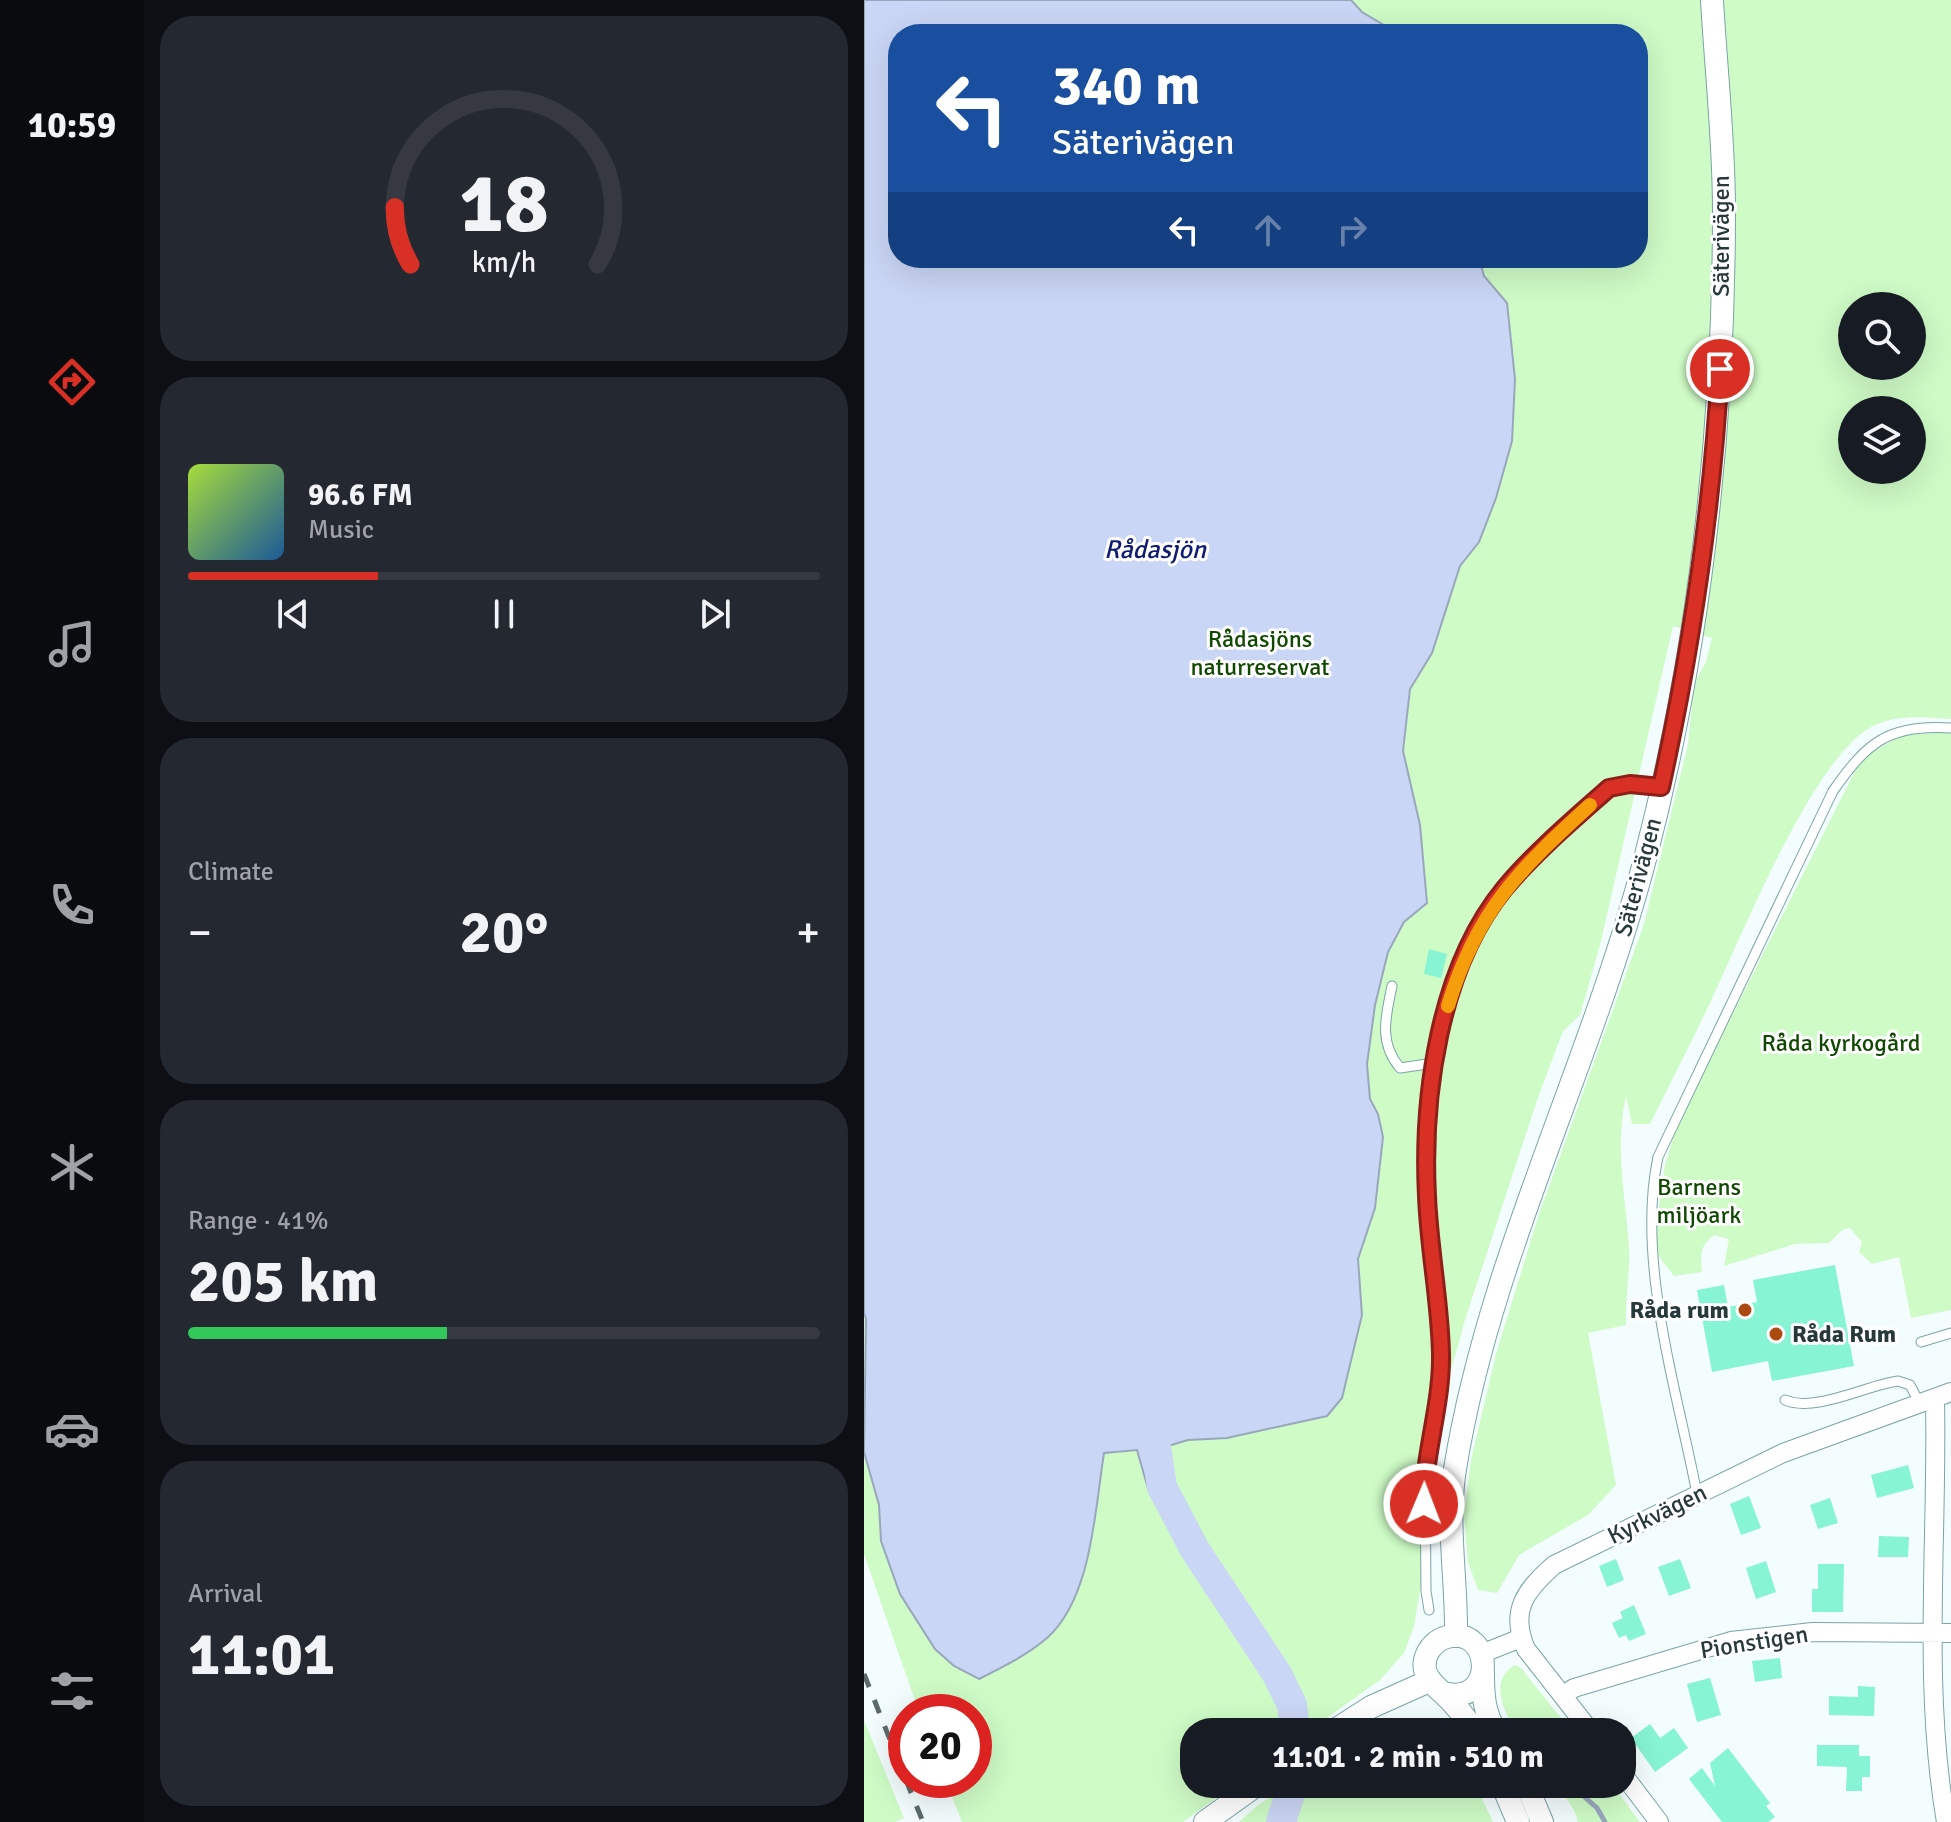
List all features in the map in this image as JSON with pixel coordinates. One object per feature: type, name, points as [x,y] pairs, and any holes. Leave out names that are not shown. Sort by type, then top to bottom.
[{"type":"street","name":"Säterivägen","points":[[1456,1636],[1451,1509],[1455,1468],[1468,1410],[1494,1305],[1614,966],[1645,858],[1687,659],[1716,437],[1724,207],[1712,0]]},
{"type":"street","name":"Kyrkvägen","points":[[1521,1638],[1518,1621],[1523,1602],[1531,1585],[1554,1565],[1783,1453],[1935,1399]]},
{"type":"street","points":[[1935,1399],[1942,1633],[1935,1742],[1946,1822]]},
{"type":"street","name":"Pionstigen","points":[[1564,1695],[1574,1688],[1731,1641],[1812,1632],[1942,1633]]},
{"type":"street","points":[[1463,1718],[1436,1687],[1425,1668],[1429,1651],[1442,1639],[1456,1636],[1471,1641],[1482,1664],[1483,1699],[1488,1718]]},
{"type":"street","points":[[1354,1718],[1371,1707],[1436,1687],[1453,1695],[1468,1692],[1476,1686],[1482,1664],[1521,1638],[1526,1649],[1581,1718]]},
{"type":"street","points":[[1636,1792],[1659,1822]]},
{"type":"street","points":[[1205,1822],[1238,1798]]},
{"type":"street","points":[[1508,1798],[1518,1822]]},
{"type":"street","points":[[1532,1798],[1542,1822]]},
{"type":"lane","points":[[1697,1494],[1650,1239],[1652,1185],[1658,1157],[1833,791],[1863,750],[1880,740],[1901,731],[1932,726],[1951,728]]},
{"type":"lane","points":[[1429,1610],[1426,1591],[1425,1469],[1441,1352],[1425,1156],[1434,1063],[1457,975],[1485,916],[1504,889],[1609,788],[1630,784],[1661,787]]},
{"type":"lane","points":[[1392,986],[1385,1025],[1385,1041],[1391,1057],[1400,1068],[1434,1063]]},
{"type":"lane","points":[[1921,1342],[1951,1333]]},
{"type":"lane","points":[[1785,1400],[1804,1403],[1819,1401],[1898,1381],[1935,1399]]},
{"type":"green space","name":"Rådasjöns naturreservat","points":[[864,0],[1951,0],[1951,719],[1911,717],[1882,722],[1850,744],[1826,773],[1779,854],[1650,1124],[1632,1124],[1626,1096],[1621,1154],[1629,1250],[1626,1325],[1588,1333],[1616,1485],[1588,1515],[1519,1555],[1497,1593],[1478,1590],[1468,1562],[1464,1515],[1471,1460],[1496,1354],[1539,1214],[1644,924],[1688,744],[1694,684],[1706,662],[1712,638],[1673,626],[1600,945],[1580,1015],[1563,1031],[1536,1103],[1465,1320],[1435,1428],[1421,1516],[1421,1585],[1414,1626],[1404,1653],[1380,1680],[1327,1718],[1180,1718],[1180,1798],[1216,1798],[1183,1822],[962,1822],[952,1798],[992,1798],[992,1694],[913,1694],[864,1554]]},
{"type":"green space","name":"Råda kyrkogård","points":[[1951,732],[1951,1310],[1911,1318],[1899,1257],[1872,1264],[1859,1252],[1862,1242],[1850,1228],[1842,1230],[1829,1243],[1795,1244],[1724,1266],[1729,1239],[1714,1235],[1702,1251],[1702,1272],[1674,1276],[1660,1258],[1654,1242],[1665,1165],[1677,1125],[1861,759],[1902,735]]},
{"type":"green space","points":[[1515,1665],[1521,1668],[1561,1718],[1508,1718],[1500,1688],[1507,1671]]},
{"type":"green space","points":[[864,1720],[888,1779],[888,1798],[896,1798],[904,1818],[895,1822],[864,1822]]},
{"type":"green space","points":[[1269,1798],[1482,1798],[1493,1822],[1239,1822]]},
{"type":"green space","points":[[1566,1798],[1622,1798],[1640,1822],[1578,1822]]},
{"type":"water","name":"Rådasjön","points":[[864,0],[1351,0],[1362,12],[1382,24],[888,24],[888,268],[1482,268],[1484,276],[1507,303],[1515,379],[1512,441],[1496,498],[1479,542],[1460,566],[1432,653],[1410,689],[1403,751],[1420,825],[1427,903],[1404,922],[1388,952],[1375,1005],[1367,1064],[1370,1099],[1378,1114],[1383,1137],[1375,1208],[1358,1259],[1362,1315],[1342,1398],[1327,1416],[1227,1438],[1188,1440],[1168,1446],[1172,1485],[1149,1492],[1137,1450],[1104,1453],[1089,1552],[1074,1600],[1047,1638],[979,1679],[954,1666],[935,1649],[900,1594],[881,1541],[879,1505],[864,1452]]},
{"type":"building","points":[[1429,949],[1447,954],[1441,978],[1424,974]]},
{"type":"building","name":"Råda Rum","points":[[1835,1265],[1854,1366],[1772,1381],[1768,1361],[1712,1372],[1697,1290],[1724,1285],[1728,1307],[1757,1302],[1753,1280]]},
{"type":"building","points":[[1908,1465],[1914,1488],[1877,1498],[1871,1475]]},
{"type":"building","points":[[1749,1496],[1761,1528],[1741,1535],[1730,1504]]},
{"type":"building","points":[[1830,1498],[1838,1523],[1818,1529],[1810,1505]]},
{"type":"building","points":[[1879,1536],[1909,1537],[1908,1557],[1878,1557]]},
{"type":"building","points":[[1616,1559],[1624,1580],[1607,1587],[1599,1566]]},
{"type":"building","points":[[1680,1559],[1691,1588],[1669,1596],[1658,1567]]},
{"type":"building","points":[[1766,1561],[1776,1592],[1756,1599],[1746,1568]]},
{"type":"building","points":[[1818,1564],[1844,1564],[1843,1612],[1812,1612],[1812,1589],[1818,1589]]},
{"type":"building","points":[[1634,1605],[1646,1634],[1629,1641],[1626,1635],[1619,1638],[1612,1623],[1623,1618],[1620,1612]]},
{"type":"building","points":[[1780,1658],[1782,1678],[1755,1682],[1752,1661]]},
{"type":"building","points":[[1710,1678],[1721,1715],[1697,1722],[1687,1684]]},
{"type":"building","points":[[1858,1686],[1875,1687],[1874,1716],[1829,1715],[1829,1696],[1858,1697]]},
{"type":"building","points":[[1650,1724],[1660,1738],[1674,1728],[1688,1748],[1655,1772],[1636,1745],[1636,1734]]},
{"type":"building","points":[[1817,1745],[1859,1745],[1859,1756],[1870,1756],[1870,1777],[1862,1777],[1862,1791],[1846,1791],[1847,1767],[1817,1766]]},
{"type":"building","points":[[1728,1748],[1770,1803],[1766,1806],[1775,1817],[1768,1822],[1722,1822],[1689,1779],[1702,1768],[1715,1786],[1710,1763]]},
{"type":"waterway","points":[[1156,1447],[1162,1487],[1195,1550],[1277,1674],[1292,1705],[1293,1718]]},
{"type":"waterway","points":[[1281,1822],[1289,1798]]},
{"type":"waterway","points":[[1586,1798],[1597,1808],[1605,1822]]},
{"type":"railway","points":[[864,1674],[888,1735]]},
{"type":"railway","points":[[913,1798],[923,1822]]},
{"type":"slow traffic","points":[[1448,1006],[1457,975],[1474,938],[1504,889],[1590,805]]},
{"type":"place","name":"Råda rum","points":[[1745,1310]]},
{"type":"place","name":"Råda Rum","points":[[1776,1334]]},
{"type":"route","points":[[1424,1504],[1428,1444],[1441,1365],[1425,1156],[1436,1047],[1457,975],[1485,916],[1504,889],[1609,788],[1630,784],[1661,787],[1694,615],[1716,437],[1720,369]]},
{"type":"park label","name":"Barnens miljöark","points":[[1699,1201]]}]
